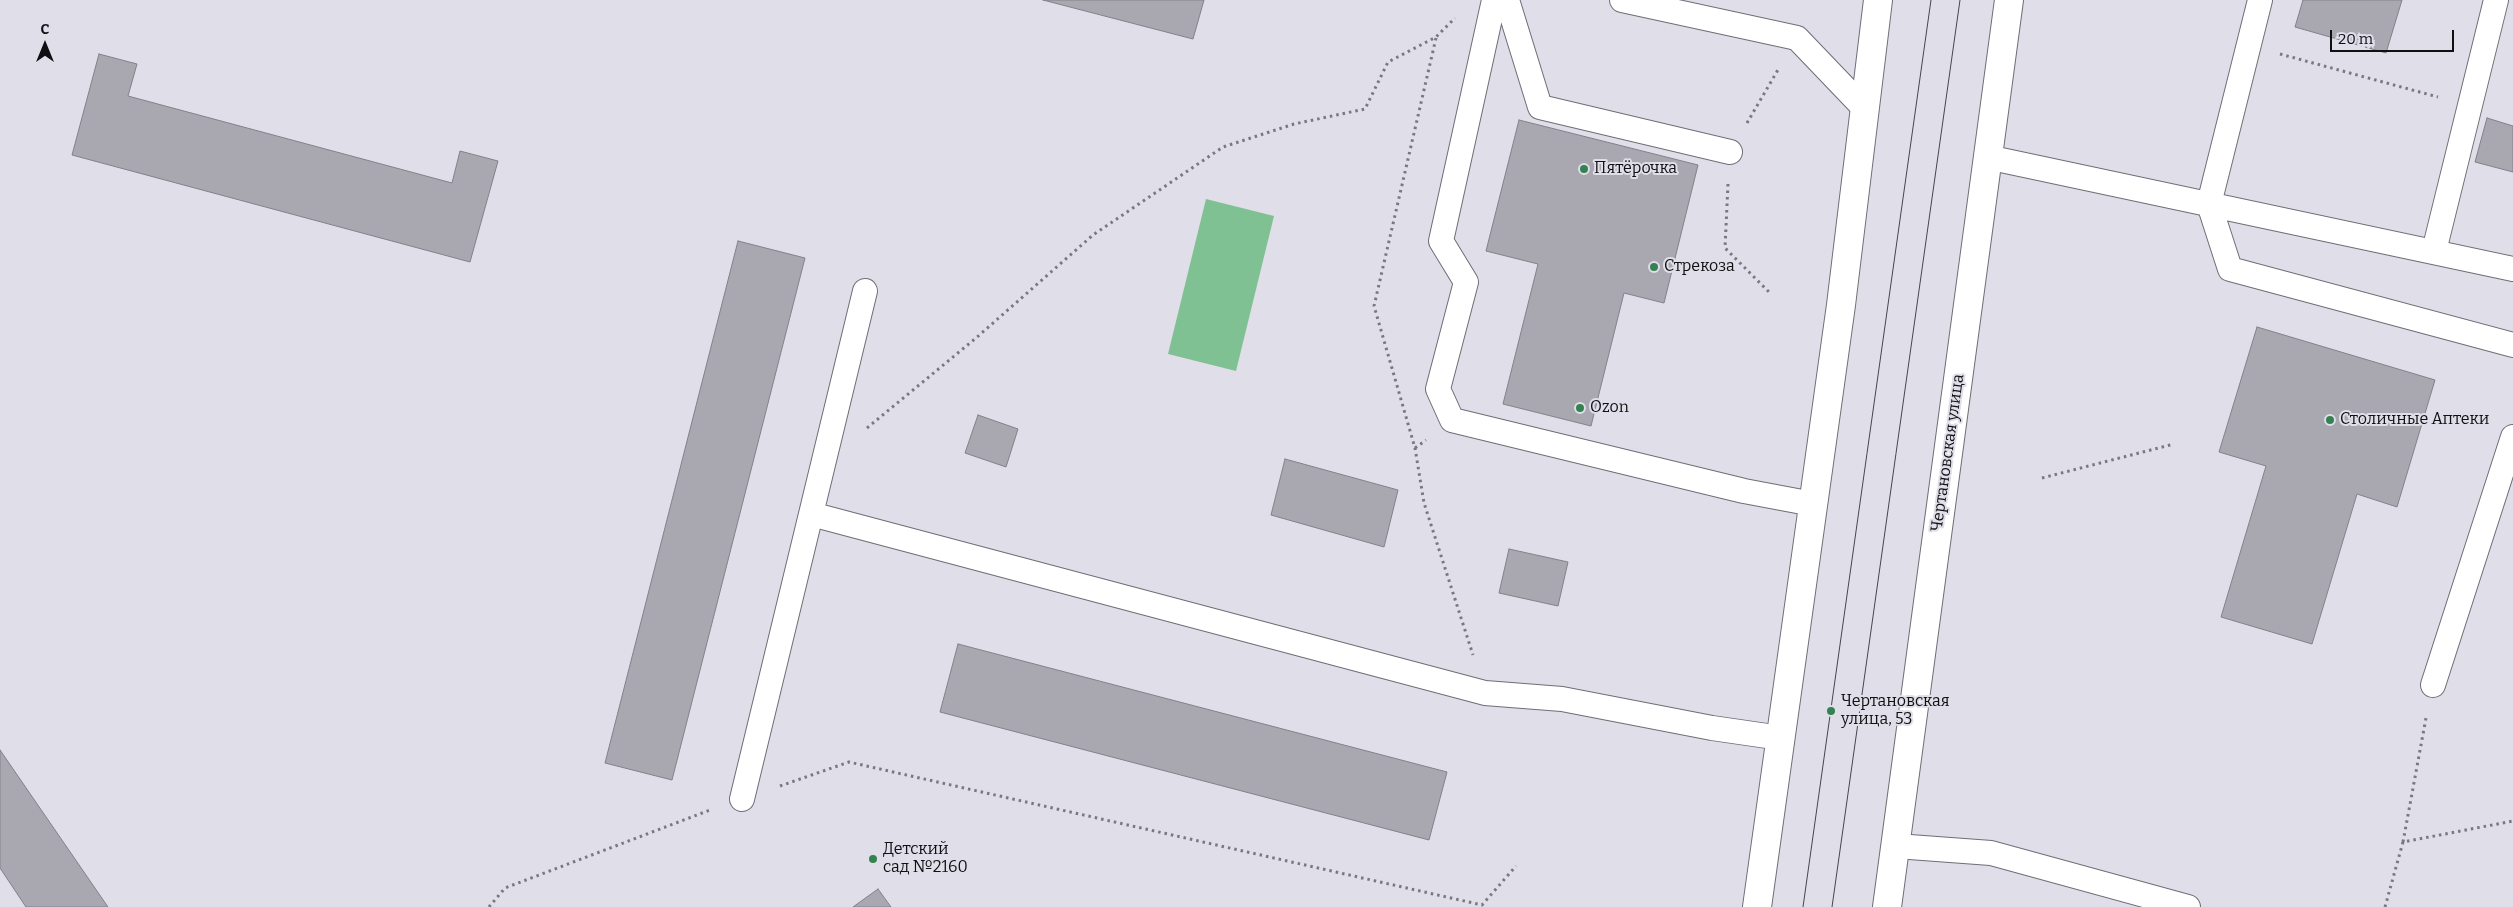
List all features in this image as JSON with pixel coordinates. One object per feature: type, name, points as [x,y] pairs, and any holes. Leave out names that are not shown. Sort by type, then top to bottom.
[{"type":"main road","points":[[1757,907],[1841,305],[1878,0]]},
{"type":"main road","name":"Чертановская улица","points":[[1887,907],[2009,0]]},
{"type":"lane","points":[[1494,0],[1441,241],[1466,282],[1438,389],[1452,420],[1744,491],[1813,504]]},
{"type":"lane","points":[[1508,0],[1540,107],[1730,152]]},
{"type":"lane","points":[[1622,0],[1797,38],[1864,108]]},
{"type":"lane","points":[[2260,0],[2209,204],[2230,269],[2513,345]]},
{"type":"lane","points":[[2434,251],[2496,0]]},
{"type":"lane","points":[[1987,157],[2513,269]]},
{"type":"lane","points":[[742,798],[865,290]]},
{"type":"lane","points":[[2432,685],[2513,437]]},
{"type":"lane","points":[[811,514],[1486,693],[1562,699],[1712,728],[1781,738]]},
{"type":"lane","points":[[1896,846],[1992,853],[2188,907]]},
{"type":"path","points":[[823,464],[976,338],[1093,235],[1223,147],[1294,124],[1365,109],[1388,62],[1436,37],[1460,12]]},
{"type":"path","points":[[1436,37],[1374,306],[1415,448],[1424,503],[1486,693]]},
{"type":"path","points":[[1770,293],[1725,248],[1730,152],[1797,38]]},
{"type":"path","points":[[2249,46],[2470,106]]},
{"type":"path","points":[[2042,478],[2174,444]]},
{"type":"path","points":[[2386,907],[2403,842],[2432,685]]},
{"type":"path","points":[[489,907],[505,888],[742,798],[849,762],[1481,906],[1516,866]]},
{"type":"path","points":[[2403,842],[2513,821]]},
{"type":"green space","points":[[1206,199],[1274,216],[1236,371],[1168,354]]},
{"type":"building","points":[[1043,0],[1204,0],[1193,39]]},
{"type":"building","points":[[2303,0],[2402,0],[2386,53],[2295,27]]},
{"type":"building","points":[[99,54],[137,64],[128,96],[452,183],[460,151],[498,161],[470,262],[72,155]]},
{"type":"building","points":[[2487,118],[2513,126],[2513,172],[2475,162]]},
{"type":"building","points":[[1519,120],[1698,165],[1664,303],[1624,293],[1591,426],[1503,404],[1538,264],[1486,251]]},
{"type":"building","points":[[738,241],[805,258],[672,780],[605,763]]},
{"type":"building","points":[[2257,327],[2435,380],[2397,507],[2357,494],[2312,644],[2221,617],[2266,466],[2219,452]]},
{"type":"building","points":[[978,415],[1018,429],[1006,467],[965,453]]},
{"type":"building","points":[[1285,459],[1398,490],[1384,547],[1271,515]]},
{"type":"building","points":[[1509,549],[1568,562],[1558,606],[1499,593]]},
{"type":"building","points":[[958,644],[1447,772],[1429,840],[940,712]]},
{"type":"building","points":[[0,750],[108,907],[26,907],[0,868]]},
{"type":"building","points":[[878,889],[891,907],[853,907]]},
{"type":"tram line","points":[[1803,907],[1931,0]]},
{"type":"tram line","points":[[1832,907],[1960,0]]},
{"type":"place","name":"Пятёрочка","points":[[1584,169]]},
{"type":"place","name":"Стрекоза","points":[[1654,267]]},
{"type":"place","name":"Ozon","points":[[1580,408]]},
{"type":"place","name":"Столичные Аптеки","points":[[2330,420]]},
{"type":"place","name":"Чертановская улица, 53","points":[[1831,711]]},
{"type":"place","name":"Детский сад №2160","points":[[873,859]]}]
